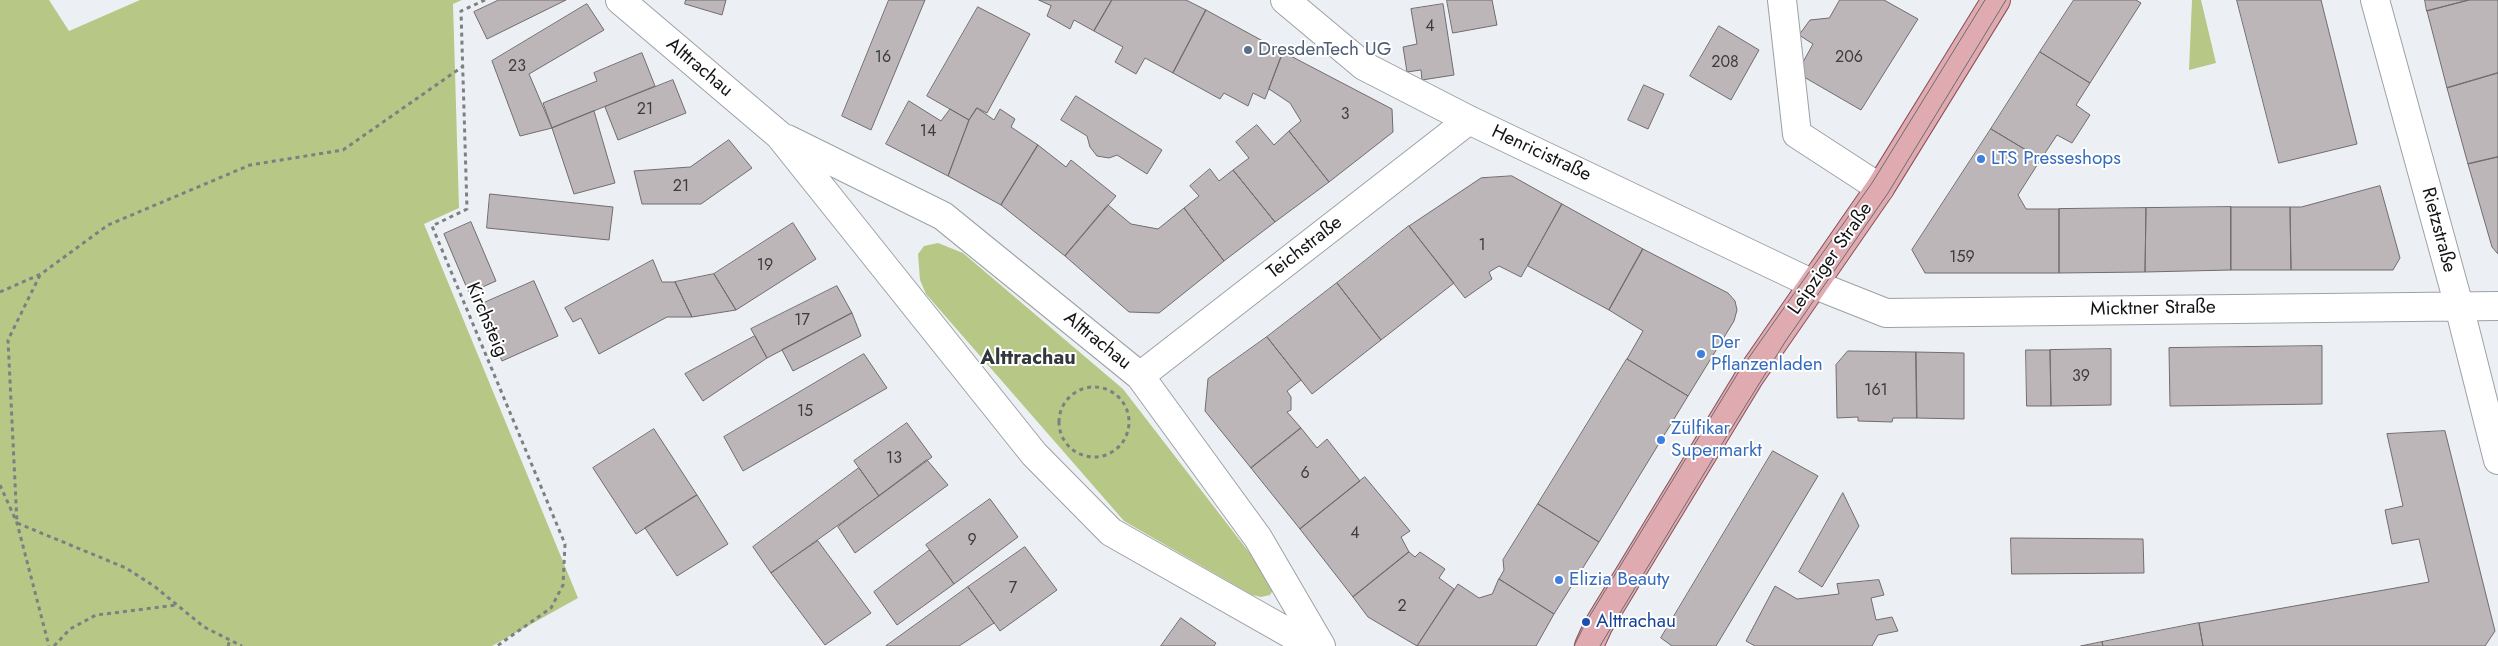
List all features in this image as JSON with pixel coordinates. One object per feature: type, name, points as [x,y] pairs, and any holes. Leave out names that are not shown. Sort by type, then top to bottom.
[{"type":"main road","name":"Leipziger Straße","points":[[1589,646],[1598,626],[1746,384],[1880,188],[1996,0]]},
{"type":"street","name":"Alttrachau","points":[[620,0],[779,135],[1034,454],[1112,532],[1312,646]]},
{"type":"street","name":"Henricistraße","points":[[1285,0],[1364,66],[1469,120],[1813,284]]},
{"type":"street","points":[[1782,0],[1797,134],[1880,188]]},
{"type":"street","name":"Rietzstraße","points":[[2375,0],[2459,306],[2498,460]]},
{"type":"street","name":"Teichstraße","points":[[1140,376],[1469,120]]},
{"type":"street","name":"Alttrachau","points":[[779,135],[943,216],[1140,376],[1258,538],[1321,646]]},
{"type":"street","name":"Micktner Straße","points":[[1813,284],[1886,313],[2498,306]]},
{"type":"path","name":"Kirchsteig","points":[[485,0],[461,11],[466,209],[432,226],[565,544],[562,585],[551,608],[497,646]]},
{"type":"path","points":[[0,292],[41,274],[108,225],[241,169],[342,150],[462,66]]},
{"type":"path","points":[[17,524],[8,340],[41,274]]},
{"type":"path","points":[[1091,386],[1106,388],[1114,392],[1125,404],[1130,421],[1127,436],[1122,443],[1106,456],[1093,458],[1081,455],[1071,449],[1060,434],[1058,421],[1063,404],[1068,396],[1079,389],[1091,386]]},
{"type":"path","points":[[0,486],[17,524],[49,646]]},
{"type":"path","points":[[17,524],[126,568],[154,586],[204,627],[242,646]]},
{"type":"path","points":[[54,646],[70,629],[96,615],[178,605]]},
{"type":"path","points":[[228,646],[230,640]]},
{"type":"green space","points":[[0,0],[49,0],[69,31],[140,0],[462,0],[453,4],[459,208],[424,224],[578,598],[492,646],[0,646]]},
{"type":"green space","points":[[2192,0],[2201,0],[2216,63],[2189,70]]},
{"type":"green space","points":[[938,243],[963,253],[1123,389],[1269,578],[1273,590],[1270,595],[1261,597],[1252,595],[1124,521],[926,294],[920,280],[918,254],[924,246]]},
{"type":"building","points":[[499,0],[566,0],[487,39],[474,12]]},
{"type":"building","points":[[686,0],[726,0],[722,15],[685,4]]},
{"type":"building","points":[[889,0],[925,0],[871,130],[842,116]]},
{"type":"building","points":[[1039,0],[1112,0],[1094,31],[1074,20],[1070,29],[1047,16],[1051,6]]},
{"type":"building","points":[[1112,0],[1186,0],[1206,10],[1173,73],[1145,58],[1136,74],[1115,62],[1123,47],[1094,31]]},
{"type":"building","points":[[1447,0],[1492,0],[1497,25],[1453,33]]},
{"type":"building","points":[[1840,0],[1884,0],[1918,19],[1861,110],[1797,73],[1813,44],[1799,35],[1810,20],[1829,18]]},
{"type":"building","points":[[2074,0],[2136,0],[2141,3],[2090,83],[2040,52]]},
{"type":"building","points":[[2237,0],[2321,0],[2357,144],[2279,163]]},
{"type":"building","points":[[2425,0],[2469,0],[2427,11]]},
{"type":"building","points":[[2469,0],[2498,0],[2498,73],[2447,88],[2427,11]]},
{"type":"building","points":[[587,4],[604,30],[529,74],[552,128],[520,136],[492,61]]},
{"type":"building","points":[[1443,4],[1454,75],[1422,80],[1421,70],[1407,72],[1403,47],[1417,44],[1411,9]]},
{"type":"building","points":[[978,7],[1030,34],[987,113],[977,108],[969,120],[927,96]]},
{"type":"building","points":[[1206,10],[1283,52],[1265,99],[1253,93],[1248,106],[1224,93],[1220,99],[1173,73]]},
{"type":"building","points":[[1719,26],[1759,50],[1731,100],[1690,76]]},
{"type":"building","points":[[1283,52],[1392,109],[1393,132],[1329,182],[1289,131],[1301,121],[1290,103],[1269,89]]},
{"type":"building","points":[[2040,52],[2090,83],[2076,105],[2090,115],[2072,143],[2057,135],[2041,159],[1991,129]]},
{"type":"building","points":[[642,53],[655,86],[552,128],[543,103],[597,81],[594,73]]},
{"type":"building","points":[[2498,73],[2498,157],[2468,164],[2447,88]]},
{"type":"building","points":[[673,80],[686,113],[618,140],[605,107]]},
{"type":"building","points":[[1644,85],[1664,94],[1648,129],[1628,120]]},
{"type":"building","points":[[1076,96],[1162,150],[1147,174],[1117,155],[1109,158],[1097,156],[1090,147],[1087,136],[1061,120]]},
{"type":"building","points":[[909,101],[941,121],[950,109],[969,120],[948,176],[886,144]]},
{"type":"building","points":[[977,108],[994,120],[1000,109],[1015,119],[1011,127],[1038,145],[1001,205],[948,176],[969,120]]},
{"type":"building","points":[[594,111],[615,183],[574,194],[552,128]]},
{"type":"building","points":[[1257,125],[1274,145],[1289,131],[1329,182],[1275,222],[1233,170],[1249,158],[1236,142]]},
{"type":"building","points":[[1991,129],[2041,159],[2018,195],[2026,209],[2059,209],[2059,273],[1925,273],[1912,250]]},
{"type":"building","points":[[729,140],[752,168],[701,204],[642,204],[634,171],[690,167]]},
{"type":"building","points":[[1038,145],[1066,167],[1071,160],[1116,196],[1065,256],[1001,205]]},
{"type":"building","points":[[2498,157],[2498,254],[2492,247],[2468,164]]},
{"type":"building","points":[[1210,169],[1219,181],[1233,170],[1275,222],[1224,261],[1184,208],[1199,196],[1190,186]]},
{"type":"building","points":[[1512,176],[1562,204],[1521,277],[1499,266],[1489,272],[1492,279],[1465,298],[1409,226],[1481,178]]},
{"type":"building","points":[[2380,186],[2400,258],[2393,270],[2291,270],[2290,207],[2301,207]]},
{"type":"building","points":[[490,194],[613,207],[609,240],[487,228]]},
{"type":"building","points":[[1562,204],[1643,249],[1609,310],[1528,266]]},
{"type":"building","points":[[1108,205],[1131,224],[1158,229],[1184,208],[1224,261],[1159,313],[1129,312],[1065,256]]},
{"type":"building","points":[[2231,207],[2290,207],[2291,270],[2231,270]]},
{"type":"building","points":[[2231,207],[2231,270],[2145,272],[2146,208]]},
{"type":"building","points":[[2146,208],[2145,272],[2059,273],[2059,209]]},
{"type":"building","points":[[471,222],[496,281],[469,293],[444,234]]},
{"type":"building","points":[[793,223],[816,259],[736,310],[714,274]]},
{"type":"building","points":[[1409,226],[1454,283],[1381,340],[1337,283]]},
{"type":"building","points":[[1643,249],[1728,293],[1735,301],[1737,310],[1734,321],[1688,396],[1627,359],[1643,331],[1609,310]]},
{"type":"building","points":[[653,260],[662,282],[675,282],[692,317],[667,317],[599,354],[581,318],[573,322],[565,308]]},
{"type":"building","points":[[714,274],[736,310],[692,317],[675,282]]},
{"type":"building","points":[[534,281],[558,336],[502,361],[477,306]]},
{"type":"building","points":[[1337,283],[1381,340],[1312,394],[1267,337]]},
{"type":"building","points":[[837,286],[852,313],[767,358],[751,329]]},
{"type":"building","points":[[852,313],[861,336],[793,371],[782,350]]},
{"type":"building","points":[[755,336],[767,358],[703,401],[685,374]]},
{"type":"building","points":[[1267,337],[1301,380],[1287,391],[1291,397],[1291,410],[1287,412],[1301,428],[1251,468],[1205,411],[1208,379]]},
{"type":"building","points":[[2322,346],[2322,404],[2170,406],[2169,348]]},
{"type":"building","points":[[2111,349],[2111,405],[2051,406],[2050,350]]},
{"type":"building","points":[[2026,350],[2050,350],[2051,406],[2027,406]]},
{"type":"building","points":[[1848,351],[1916,352],[1917,418],[1893,418],[1892,422],[1858,421],[1858,417],[1837,418],[1836,365]]},
{"type":"building","points":[[1916,352],[1964,353],[1964,419],[1917,418]]},
{"type":"building","points":[[864,354],[887,388],[743,471],[724,437]]},
{"type":"building","points":[[1627,359],[1688,396],[1599,542],[1538,504]]},
{"type":"building","points":[[907,423],[932,457],[879,496],[854,461]]},
{"type":"building","points":[[1301,428],[1317,448],[1327,439],[1360,481],[1300,529],[1251,468]]},
{"type":"building","points":[[654,429],[697,495],[636,534],[593,468]]},
{"type":"building","points":[[2445,431],[2495,631],[2485,646],[2203,646],[2199,623],[2429,582],[2419,539],[2392,544],[2385,510],[2403,506],[2387,434]]},
{"type":"building","points":[[1773,451],[1818,476],[1716,646],[1672,646],[1661,638]]},
{"type":"building","points":[[927,460],[948,485],[855,553],[838,527]]},
{"type":"building","points":[[859,468],[879,496],[771,573],[753,547]]},
{"type":"building","points":[[1365,477],[1410,531],[1401,537],[1409,552],[1353,597],[1300,529]]},
{"type":"building","points":[[1843,493],[1859,526],[1822,587],[1799,572]]},
{"type":"building","points":[[697,495],[728,544],[677,576],[645,528]]},
{"type":"building","points":[[990,499],[1018,537],[954,584],[926,545]]},
{"type":"building","points":[[1538,504],[1599,542],[1554,614],[1499,579],[1504,570],[1503,560]]},
{"type":"building","points":[[2011,538],[2143,539],[2144,573],[2012,574]]},
{"type":"building","points":[[818,541],[871,613],[825,645],[771,573]]},
{"type":"building","points":[[1025,547],[1057,590],[1000,631],[968,587]]},
{"type":"building","points":[[930,550],[954,584],[897,625],[874,592]]},
{"type":"building","points":[[1409,552],[1415,557],[1420,552],[1445,569],[1439,578],[1454,589],[1417,646],[1368,617],[1353,597]]},
{"type":"building","points":[[1499,579],[1554,614],[1536,646],[1417,646],[1458,584],[1479,598],[1492,594]]},
{"type":"building","points":[[1879,580],[1884,595],[1871,598],[1876,620],[1892,617],[1898,631],[1878,635],[1872,646],[1755,646],[1746,641],[1775,586],[1797,599],[1839,594],[1837,584]]},
{"type":"building","points":[[968,587],[994,623],[959,646],[886,646]]},
{"type":"building","points":[[1181,618],[1216,643],[1214,646],[1161,646]]},
{"type":"building","points":[[2199,623],[2203,646],[2103,646],[2102,642]]},
{"type":"building","points":[[2102,642],[2103,646],[2081,646]]},
{"type":"tram line","points":[[1574,646],[1586,622],[1738,373],[1872,183],[1985,0]]},
{"type":"tram line","points":[[1600,646],[1785,342],[1888,193],[2006,0]]},
{"type":"place","name":"DresdenTech UG","points":[[1248,50]]},
{"type":"place","name":"LTS Presseshops","points":[[1981,159]]},
{"type":"place","name":"Der Pflanzenladen","points":[[1701,354]]},
{"type":"place","name":"Zülfikar Supermarkt","points":[[1661,440]]},
{"type":"place","name":"Elizia Beauty","points":[[1559,580]]},
{"type":"place","name":"Alttrachau","points":[[1586,622]]},
{"type":"district","name":"Alttrachau","points":[[1028,359]]}]
